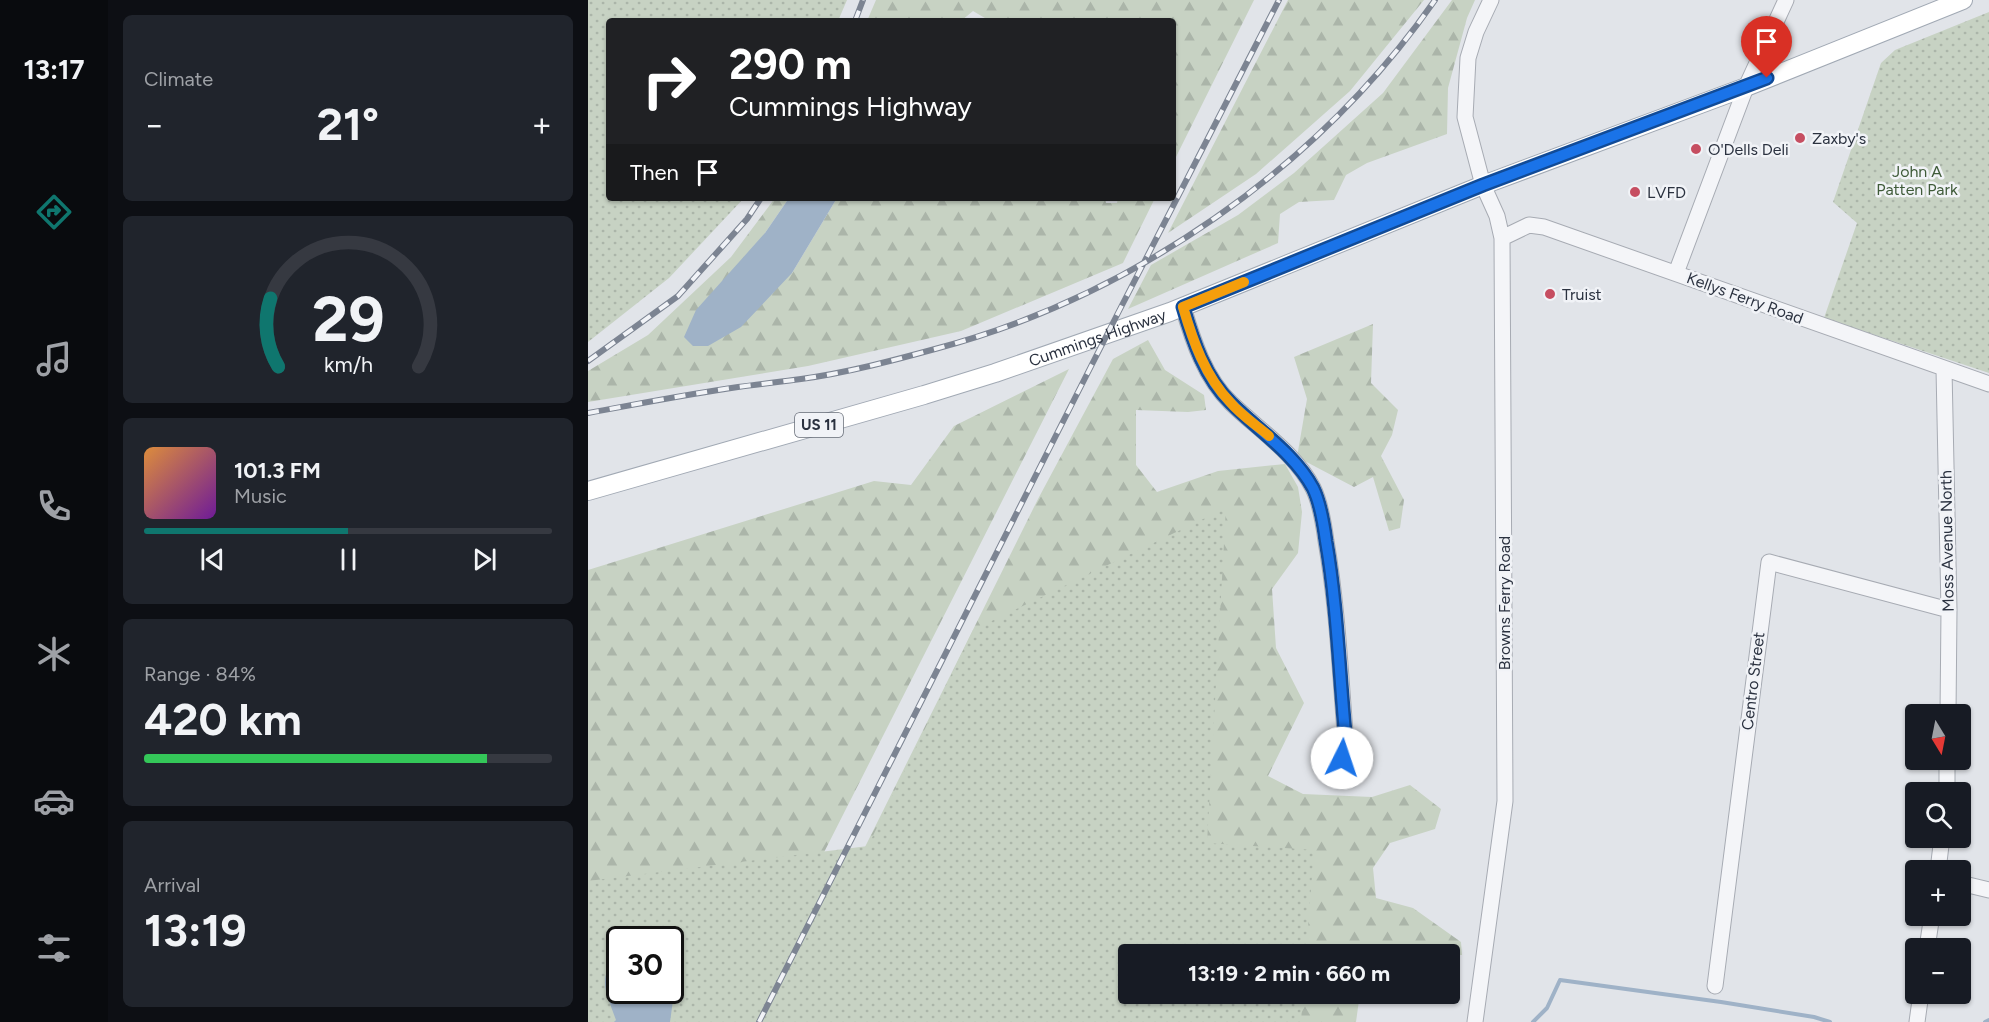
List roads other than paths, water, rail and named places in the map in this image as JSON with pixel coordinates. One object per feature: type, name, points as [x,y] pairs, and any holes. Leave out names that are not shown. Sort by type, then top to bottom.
[{"type":"main road","name":"Cummings Highway","points":[[588,492],[934,392],[1183,307],[1483,185],[1746,87],[1963,0]]},
{"type":"street","name":"Browns Ferry Road","points":[[1475,1022],[1505,801],[1502,238],[1497,216],[1483,185],[1465,117],[1468,58],[1476,32],[1491,0]]},
{"type":"street","points":[[1676,273],[1746,87],[1786,0]]},
{"type":"street","name":"Kellys Ferry Road","points":[[1502,238],[1530,225],[1544,227],[1989,384]]},
{"type":"street","points":[[1183,307],[1191,336],[1208,373],[1230,402],[1268,435],[1314,489],[1330,565],[1345,732],[1342,758]]},
{"type":"street","name":"Moss Avenue North","points":[[1944,369],[1949,610],[1948,704]]},
{"type":"street","name":"Centro Street","points":[[1715,986],[1769,562],[1949,610]]},
{"type":"street","points":[[1971,886],[1989,890]]},
{"type":"street","points":[[1917,1022],[1919,1004]]},
{"type":"water","points":[[787,201],[835,201],[792,273],[741,327],[708,346],[693,346],[684,337],[696,310],[765,233]]},
{"type":"water","points":[[610,1004],[672,1004],[670,1022],[614,1022],[616,1020]]},
{"type":"waterway","points":[[1533,1022],[1547,1008],[1560,980],[1721,1002],[1814,1017],[1830,1022]]},
{"type":"waterway","points":[[1985,1022],[1989,1020]]},
{"type":"railway","points":[[856,18],[863,0]]},
{"type":"railway","points":[[1176,200],[1279,0]]},
{"type":"railway","points":[[588,413],[868,366],[935,349],[1008,326],[1080,296],[1149,260],[1215,218],[1277,171],[1335,118],[1388,61],[1435,0]]},
{"type":"railway","points":[[588,361],[678,296],[747,219],[759,201]]},
{"type":"railway","points":[[759,1022],[1176,201]]},
{"type":"place","name":"Zaxby's","points":[[1800,138]]},
{"type":"place","name":"O'Dells Deli","points":[[1696,149]]},
{"type":"place","name":"LVFD","points":[[1635,192]]},
{"type":"place","name":"Truist","points":[[1550,294]]},
{"type":"park label","name":"John A Patten Park","points":[[1917,180]]}]
